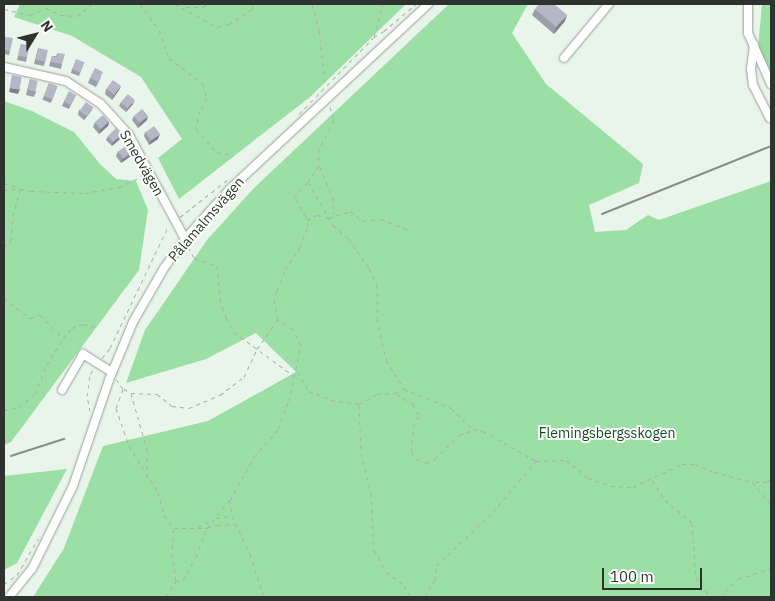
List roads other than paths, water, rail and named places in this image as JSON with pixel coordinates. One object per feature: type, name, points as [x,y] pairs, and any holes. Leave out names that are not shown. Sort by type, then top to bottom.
[{"type":"street","name":"Pålamalmsvägen","points":[[9,597],[32,569],[73,486],[112,372],[134,322],[164,268],[184,239],[231,188],[428,4]]},
{"type":"street","points":[[564,58],[609,4]]},
{"type":"street","points":[[748,4],[747,28],[771,84]]},
{"type":"street","points":[[754,45],[751,68],[754,85],[770,118]]},
{"type":"street","name":"Smedvägen","points":[[4,67],[66,82],[102,104],[129,135],[184,239]]},
{"type":"street","points":[[62,390],[83,354],[112,372]]},
{"type":"railway","points":[[602,214],[771,146]]},
{"type":"railway","points":[[11,456],[64,439]]},
{"type":"park label","name":"Flemingsbergsskogen","points":[[607,433]]}]
